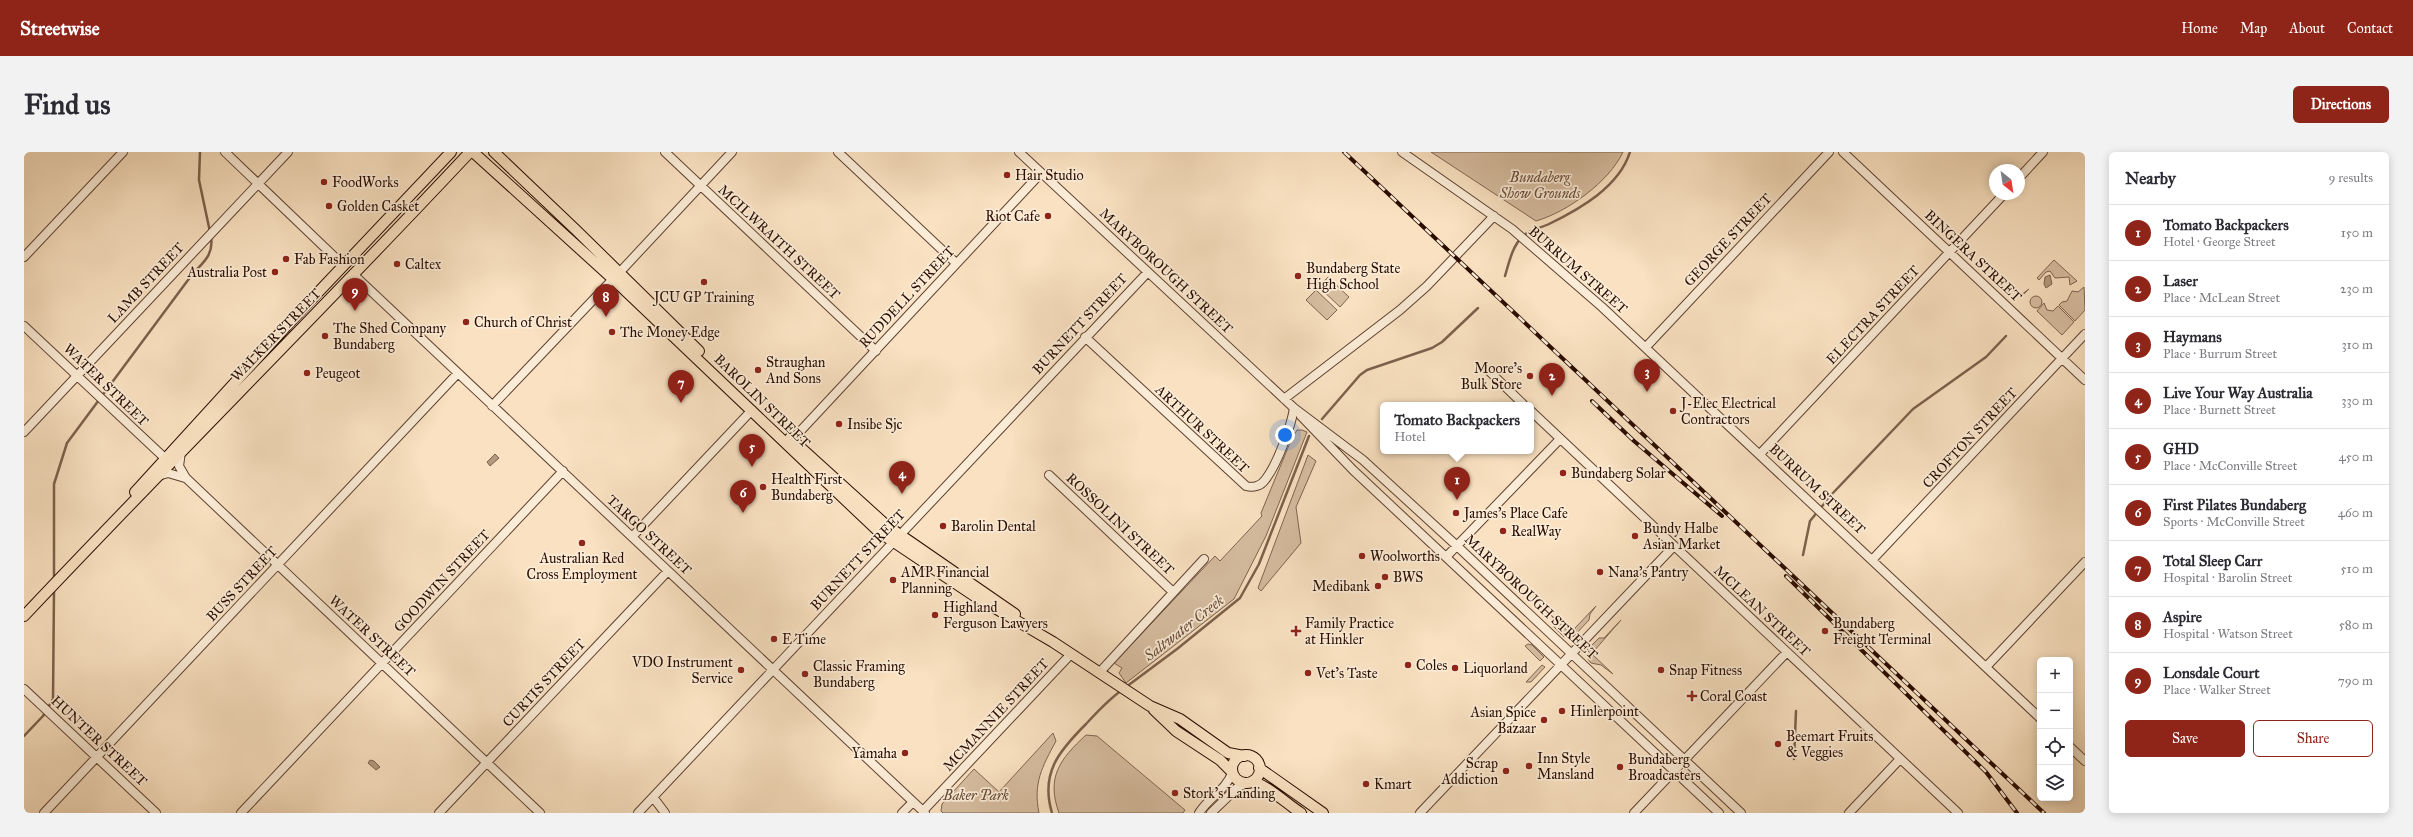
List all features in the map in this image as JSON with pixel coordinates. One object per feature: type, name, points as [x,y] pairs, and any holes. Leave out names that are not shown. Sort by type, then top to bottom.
[{"type":"main road","name":"WALKER STREET","points":[[100,535],[304,308],[451,152]]},
{"type":"main road","name":"WALKER STREET","points":[[24,616],[158,476],[167,461],[181,452],[354,275],[470,152]]},
{"type":"main road","name":"BAROLIN STREET","points":[[473,152],[616,276],[896,538]]},
{"type":"main road","name":"BAROLIN STREET","points":[[494,152],[616,276],[837,493],[896,538],[981,590],[1053,642],[1135,697],[1150,706],[1180,719],[1228,753],[1244,756]]},
{"type":"main road","points":[[343,266],[358,262],[377,241],[399,227]]},
{"type":"main road","points":[[304,308],[321,298],[342,277],[354,275]]},
{"type":"main road","name":"BAROLIN STREET","points":[[1150,706],[1176,731],[1220,760],[1232,772]]},
{"type":"main road","points":[[1301,813],[1278,798],[1266,787],[1236,779],[1232,772],[1234,763],[1244,756],[1253,758],[1259,768],[1322,813]]},
{"type":"main road","points":[[1249,782],[1257,776],[1259,768]]},
{"type":"street","points":[[24,257],[123,152]]},
{"type":"street","points":[[225,152],[343,266]]},
{"type":"street","name":"LAMB STREET","points":[[24,432],[288,152]]},
{"type":"street","name":"MCILWRAITH STREET","points":[[665,152],[876,351]]},
{"type":"street","points":[[492,406],[732,152]]},
{"type":"street","points":[[838,152],[956,263]]},
{"type":"street","name":"MARYBOROUGH STREET","points":[[1019,152],[1147,273],[1295,409],[1363,460],[1457,546],[1741,813]]},
{"type":"street","name":"BURRUM STREET","points":[[1402,152],[1517,233],[1646,347],[1873,559],[2037,715]]},
{"type":"street","name":"GEORGE STREET","points":[[1646,347],[1830,152]]},
{"type":"street","name":"BINGERA STREET","points":[[1843,152],[2085,380]]},
{"type":"street","points":[[2025,172],[2043,152]]},
{"type":"street","name":"RUDDELL STREET","points":[[792,440],[953,270],[956,263],[1041,173]]},
{"type":"street","name":"ELECTRA STREET","points":[[1760,453],[1998,200]]},
{"type":"street","points":[[1284,399],[1400,310],[1494,216]]},
{"type":"street","name":"BURNETT STREET","points":[[638,813],[772,669],[1147,273]]},
{"type":"street","name":"TARGO STREET","points":[[354,275],[924,812]]},
{"type":"street","name":"WATER STREET","points":[[24,326],[78,375],[167,461]]},
{"type":"street","name":"CROFTON STREET","points":[[1873,559],[2085,334]]},
{"type":"street","name":"ARTHUR STREET","points":[[1085,337],[1246,486],[1255,487],[1266,480],[1291,427],[1295,409]]},
{"type":"street","points":[[1489,371],[1521,402]]},
{"type":"street","name":"BUSS STREET","points":[[44,813],[458,373]]},
{"type":"street","name":"MARYBOROUGH STREET","points":[[1295,409],[1309,427],[1348,465],[1447,556],[1719,813]]},
{"type":"street","points":[[632,537],[752,410]]},
{"type":"street","name":"MCLEAN STREET","points":[[1534,414],[1958,813]]},
{"type":"street","points":[[1447,556],[1560,439]]},
{"type":"street","name":"WATER STREET","points":[[181,452],[179,466],[186,478],[540,813]]},
{"type":"street","name":"GOODWIN STREET","points":[[241,813],[563,471]]},
{"type":"street","points":[[158,476],[168,473],[186,478]]},
{"type":"street","name":"ROSSOLINI STREET","points":[[1049,475],[1173,592]]},
{"type":"street","points":[[1420,813],[1674,546]]},
{"type":"street","points":[[1099,673],[1204,559]]},
{"type":"street","points":[[1986,667],[2085,562]]},
{"type":"street","name":"CURTIS STREET","points":[[439,813],[668,571]]},
{"type":"street","points":[[1634,813],[1787,652]]},
{"type":"street","name":"MCMANNIE STREET","points":[[924,812],[1071,654]]},
{"type":"street","name":"HUNTER STREET","points":[[24,689],[156,813]]},
{"type":"street","points":[[2073,750],[2085,761]]},
{"type":"street","points":[[1849,813],[1900,759]]},
{"type":"street","points":[[1199,813],[1210,799],[1229,782],[1232,772]]},
{"type":"street","points":[[1212,813],[1238,787],[1249,782]]},
{"type":"street","points":[[653,797],[664,813]]},
{"type":"street","points":[[902,813],[913,802]]},
{"type":"green space","name":"Bundaberg Show Grounds","points":[[1431,152],[1623,152],[1617,163],[1608,174],[1586,194],[1561,211],[1536,221]]},
{"type":"green space","points":[[2054,260],[2077,281],[2070,285],[2069,277],[2055,278],[2050,271],[2046,272],[2039,280],[2037,278]]},
{"type":"green space","points":[[1988,264],[2021,295],[2029,289],[2021,297]]},
{"type":"green space","points":[[1328,277],[1349,297],[1340,307],[1319,287]]},
{"type":"green space","points":[[2084,287],[2085,310],[2075,321],[2059,305],[2062,302],[2067,301],[2072,291],[2078,292]]},
{"type":"green space","points":[[1316,290],[1337,310],[1327,320],[1306,300]]},
{"type":"green space","points":[[2036,296],[2040,298],[2042,302],[2040,306],[2036,308],[2032,306],[2030,302],[2032,298]]},
{"type":"green space","points":[[2044,303],[2047,310],[2053,311],[2058,306],[2074,322],[2062,335],[2037,311]]},
{"type":"green space","points":[[1297,430],[1307,432],[1266,536],[1234,599],[1126,683],[1119,673],[1122,668],[1114,663],[1215,556],[1220,561],[1262,516],[1261,513],[1292,438]]},
{"type":"green space","points":[[1308,455],[1316,461],[1296,507],[1301,543],[1261,591],[1258,588]]},
{"type":"green space","points":[[1596,606],[1590,614],[1589,620],[1573,637],[1575,628]]},
{"type":"green space","points":[[1551,615],[1569,632],[1569,635],[1564,637],[1554,627],[1555,620]]},
{"type":"green space","points":[[1621,620],[1594,651],[1590,653],[1587,650],[1599,638],[1604,638]]},
{"type":"green space","points":[[1528,644],[1532,645],[1544,657],[1540,661],[1525,646]]},
{"type":"green space","points":[[1593,655],[1613,674],[1601,665],[1591,663],[1588,659]]},
{"type":"green space","points":[[1542,665],[1545,667],[1531,682],[1526,682]]},
{"type":"green space","name":"Baker Park","points":[[1053,733],[1056,741],[1043,767],[1038,784],[1037,802],[1039,813],[943,813],[941,811],[942,804],[974,769],[999,792]]},
{"type":"green space","points":[[1086,735],[1097,736],[1185,810],[1183,813],[1059,813],[1055,800],[1054,789],[1058,770],[1069,752]]},
{"type":"shaded area","points":[[2050,275],[2052,284],[2046,288],[2044,284],[2045,277]]},
{"type":"shaded area","points":[[495,454],[499,458],[490,466],[487,462]]},
{"type":"shaded area","points":[[370,760],[374,761],[380,767],[376,770],[368,763]]},
{"type":"waterway","points":[[200,152],[199,180],[210,232]]},
{"type":"waterway","name":"Saltwater Creek","points":[[1505,276],[1513,250],[1522,237],[1535,229],[1549,224],[1573,211],[1597,196],[1617,176],[1625,165],[1630,152]]},
{"type":"waterway","points":[[54,579],[54,484],[67,443],[191,276],[206,259],[211,249],[211,237]]},
{"type":"waterway","name":"Saltwater Creek","points":[[1322,419],[1360,375],[1367,370],[1432,348],[1442,342],[1478,308]]},
{"type":"waterway","points":[[1803,555],[1810,521],[1832,494],[1913,409],[1986,357],[2006,336]]},
{"type":"waterway","name":"Saltwater Creek","points":[[1126,687],[1177,649],[1240,598],[1259,564],[1309,436]]},
{"type":"waterway","points":[[24,736],[43,716],[53,699],[54,590]]},
{"type":"waterway","name":"Saltwater Creek","points":[[1052,813],[1048,786],[1050,774],[1060,753],[1103,706],[1122,690]]},
{"type":"waterway","points":[[1794,759],[1796,711]]},
{"type":"railway","points":[[1344,152],[2044,813]]},
{"type":"railway","points":[[1592,401],[1634,441],[1722,516]]},
{"type":"railway","points":[[1786,576],[1986,772],[2017,813]]},
{"type":"place","name":"Hair Studio","points":[[1007,175]]},
{"type":"place","name":"FoodWorks","points":[[324,182]]},
{"type":"place","name":"Golden Casket","points":[[329,206]]},
{"type":"place","name":"Riot Cafe","points":[[1048,216]]},
{"type":"place","name":"Fab Fashion","points":[[286,259]]},
{"type":"place","name":"Caltex","points":[[397,264]]},
{"type":"place","name":"Australia Post","points":[[275,272]]},
{"type":"place","name":"Bundaberg State High School","points":[[1298,276]]},
{"type":"place","name":"JCU GP Training","points":[[704,282]]},
{"type":"place","name":"Lonsdale Court","points":[[355,311]]},
{"type":"place","name":"Aspire","points":[[606,317]]},
{"type":"place","name":"Church of Christ","points":[[466,322]]},
{"type":"place","name":"The Money Edge","points":[[612,332]]},
{"type":"place","name":"The Shed Company Bundaberg","points":[[325,336]]},
{"type":"place","name":"Straughan And Sons","points":[[758,370]]},
{"type":"place","name":"Peugeot","points":[[307,373]]},
{"type":"place","name":"Moore's Bulk Store","points":[[1530,376]]},
{"type":"place","name":"Haymans","points":[[1647,392]]},
{"type":"place","name":"Laser","points":[[1552,396]]},
{"type":"place","name":"Total Sleep Carr","points":[[681,403]]},
{"type":"place","name":"J-Elec Electrical Contractors","points":[[1673,411]]},
{"type":"place","name":"Insibe Sjc","points":[[839,424]]},
{"type":"place","name":"GHD","points":[[752,467]]},
{"type":"place","name":"Bundaberg Solar","points":[[1563,473]]},
{"type":"place","name":"Health First Bundaberg","points":[[763,487]]},
{"type":"place","name":"Live Your Way Australia","points":[[902,494]]},
{"type":"place","name":"Tomato Backpackers","points":[[1457,500]]},
{"type":"place","name":"First Pilates Bundaberg","points":[[743,513]]},
{"type":"place","name":"James's Place Cafe","points":[[1456,513]]},
{"type":"place","name":"Barolin Dental","points":[[943,526]]},
{"type":"place","name":"RealWay","points":[[1503,531]]},
{"type":"place","name":"Bundy Halbe Asian Market","points":[[1635,536]]},
{"type":"place","name":"Australian Red Cross Employment","points":[[582,543]]},
{"type":"place","name":"Woolworths","points":[[1362,556]]},
{"type":"place","name":"Nana's Pantry","points":[[1600,572]]},
{"type":"place","name":"BWS","points":[[1385,577]]},
{"type":"place","name":"AMP Financial Planning","points":[[893,580]]},
{"type":"place","name":"Medibank","points":[[1378,586]]},
{"type":"place","name":"Highland Ferguson Lawyers","points":[[935,615]]},
{"type":"place","name":"Family Practice at Hinkler","points":[[1296,631]]},
{"type":"place","name":"Bundaberg Freight Terminal","points":[[1825,631]]},
{"type":"place","name":"E Time","points":[[774,639]]},
{"type":"place","name":"Coles","points":[[1408,665]]},
{"type":"place","name":"Liquorland","points":[[1455,668]]},
{"type":"place","name":"VDO Instrument Service","points":[[741,670]]},
{"type":"place","name":"Snap Fitness","points":[[1661,670]]},
{"type":"place","name":"Vet's Taste","points":[[1308,673]]},
{"type":"place","name":"Classic Framing Bundaberg","points":[[805,674]]},
{"type":"place","name":"Coral Coast","points":[[1692,696]]},
{"type":"place","name":"Hinlerpoint","points":[[1562,711]]},
{"type":"place","name":"Asian Spice Bazaar","points":[[1544,720]]},
{"type":"place","name":"Beemart Fruits & Veggies","points":[[1778,744]]},
{"type":"place","name":"Yamaha","points":[[905,753]]},
{"type":"place","name":"Inn Style Mansland","points":[[1529,766]]},
{"type":"place","name":"Bundaberg Broadcasters","points":[[1620,767]]},
{"type":"place","name":"Scrap Addiction","points":[[1506,771]]},
{"type":"place","name":"Kmart","points":[[1366,784]]},
{"type":"place","name":"Stork's Landing","points":[[1175,793]]}]
